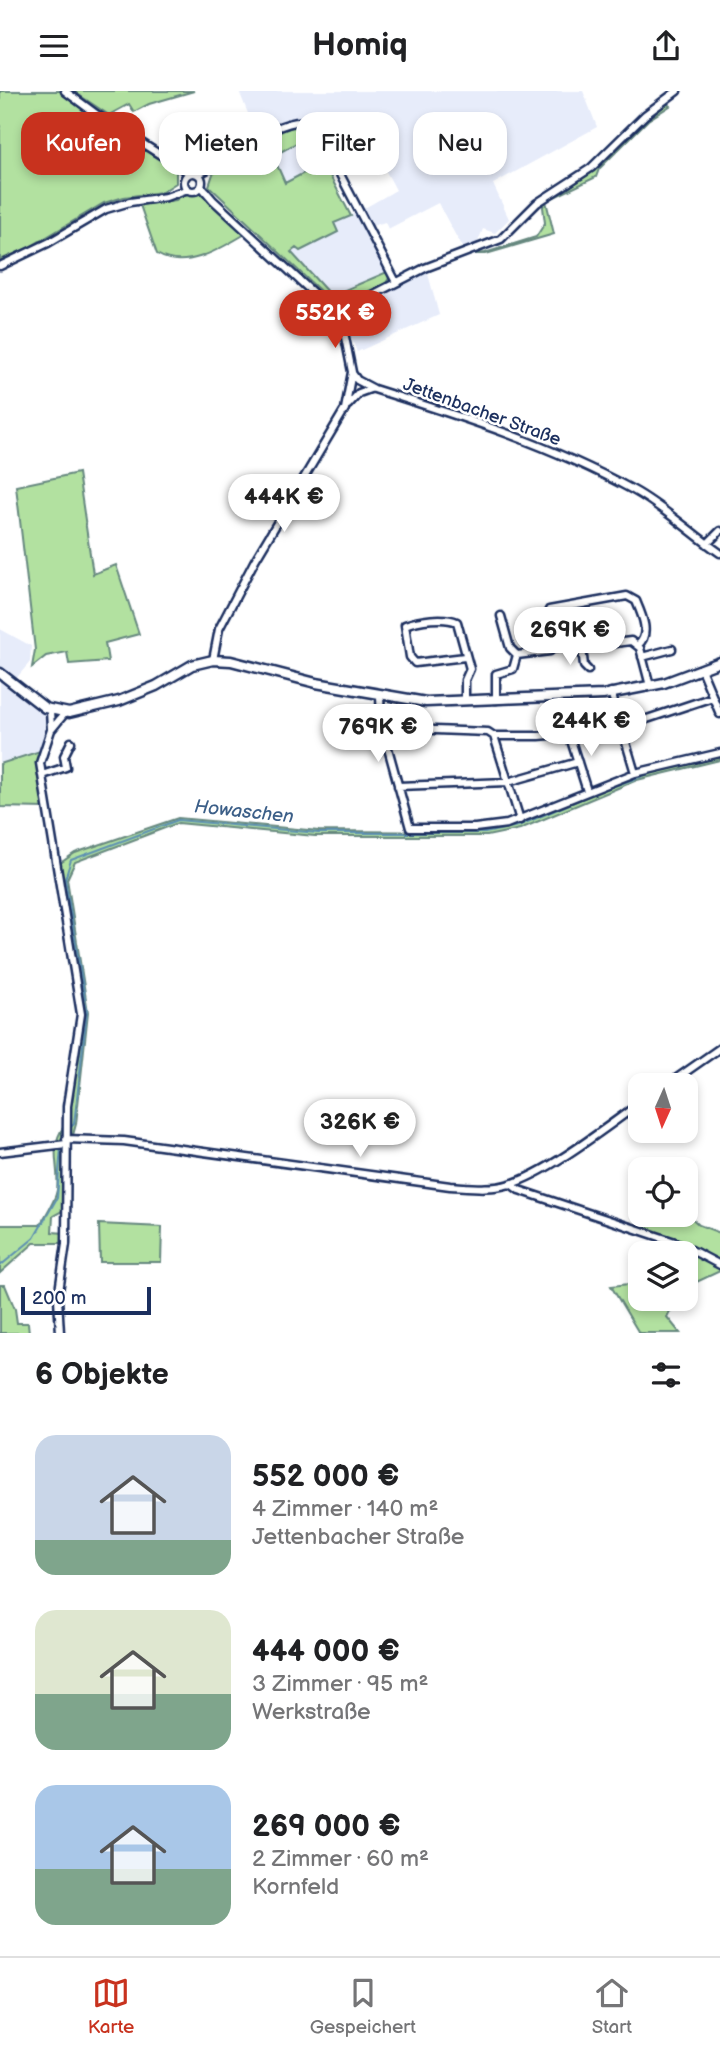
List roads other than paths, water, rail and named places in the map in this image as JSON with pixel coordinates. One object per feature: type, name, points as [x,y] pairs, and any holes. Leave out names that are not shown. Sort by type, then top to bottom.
[{"type":"main road","points":[[0,673],[50,710],[65,713],[80,712],[119,701],[156,686],[192,665],[213,660],[231,661],[346,689],[419,701],[595,696],[650,686],[720,662]]},
{"type":"street","points":[[65,91],[170,161],[186,181],[200,186],[292,271],[333,315],[345,337],[352,372],[345,409]]},
{"type":"street","points":[[333,315],[425,268],[501,239],[537,203],[577,179],[604,157],[645,115],[677,91]]},
{"type":"street","points":[[282,127],[301,121],[313,125],[396,282]]},
{"type":"street","points":[[0,266],[48,243],[106,209],[172,195],[196,175]]},
{"type":"street","points":[[198,175],[200,186]]},
{"type":"street","points":[[200,186],[210,175]]},
{"type":"street","name":"Jettenbacher Straße","points":[[352,372],[357,380],[372,389]]},
{"type":"street","name":"Jettenbacher Straße","points":[[351,386],[372,389],[540,445],[635,491],[720,553]]},
{"type":"street","points":[[213,660],[219,629],[254,560],[345,409],[355,396],[372,389]]},
{"type":"street","points":[[706,544],[720,531]]},
{"type":"street","points":[[553,647],[545,617],[551,609],[565,604],[627,596],[634,599],[646,633],[644,640],[638,645]]},
{"type":"street","points":[[501,616],[510,648],[517,655]]},
{"type":"street","points":[[465,657],[415,663],[410,657],[405,625],[454,620],[458,624],[470,671],[465,680],[465,700]]},
{"type":"street","points":[[517,655],[550,651],[553,647],[582,647],[631,641],[638,645],[650,686]]},
{"type":"street","points":[[582,647],[584,666],[588,670]]},
{"type":"street","points":[[642,657],[672,649]]},
{"type":"street","points":[[496,700],[496,674],[513,669],[517,655]]},
{"type":"street","points":[[701,669],[720,714]]},
{"type":"street","points":[[611,692],[635,773]]},
{"type":"street","points":[[380,695],[382,729],[410,828],[487,828],[520,820],[635,773],[720,753]]},
{"type":"street","points":[[382,729],[488,732],[494,736],[569,734],[620,728],[713,697]]},
{"type":"street","points":[[50,710],[51,730]]},
{"type":"street","points":[[60,1333],[58,1308],[66,1252],[64,1141],[68,1095],[80,1030],[80,1005],[41,757],[51,730],[65,713]]},
{"type":"street","points":[[569,734],[587,792]]},
{"type":"street","points":[[494,736],[520,820]]},
{"type":"street","points":[[42,775],[66,767],[64,756],[71,742]]},
{"type":"street","points":[[398,786],[508,782],[578,762]]},
{"type":"street","points":[[684,1073],[720,1048]]},
{"type":"street","points":[[0,1152],[64,1141],[108,1139],[450,1186],[480,1187],[511,1184],[553,1162],[628,1111]]},
{"type":"street","points":[[511,1184],[519,1190],[678,1243],[700,1252],[720,1265]]},
{"type":"waterway","name":"Howaschen","points":[[70,1128],[74,1124],[87,1011],[65,879],[71,860],[178,820],[318,833],[485,833],[518,826],[600,791],[654,772]]},
{"type":"waterway","name":"Howaschen","points":[[0,1266],[34,1238],[57,1198],[61,1147]]}]
